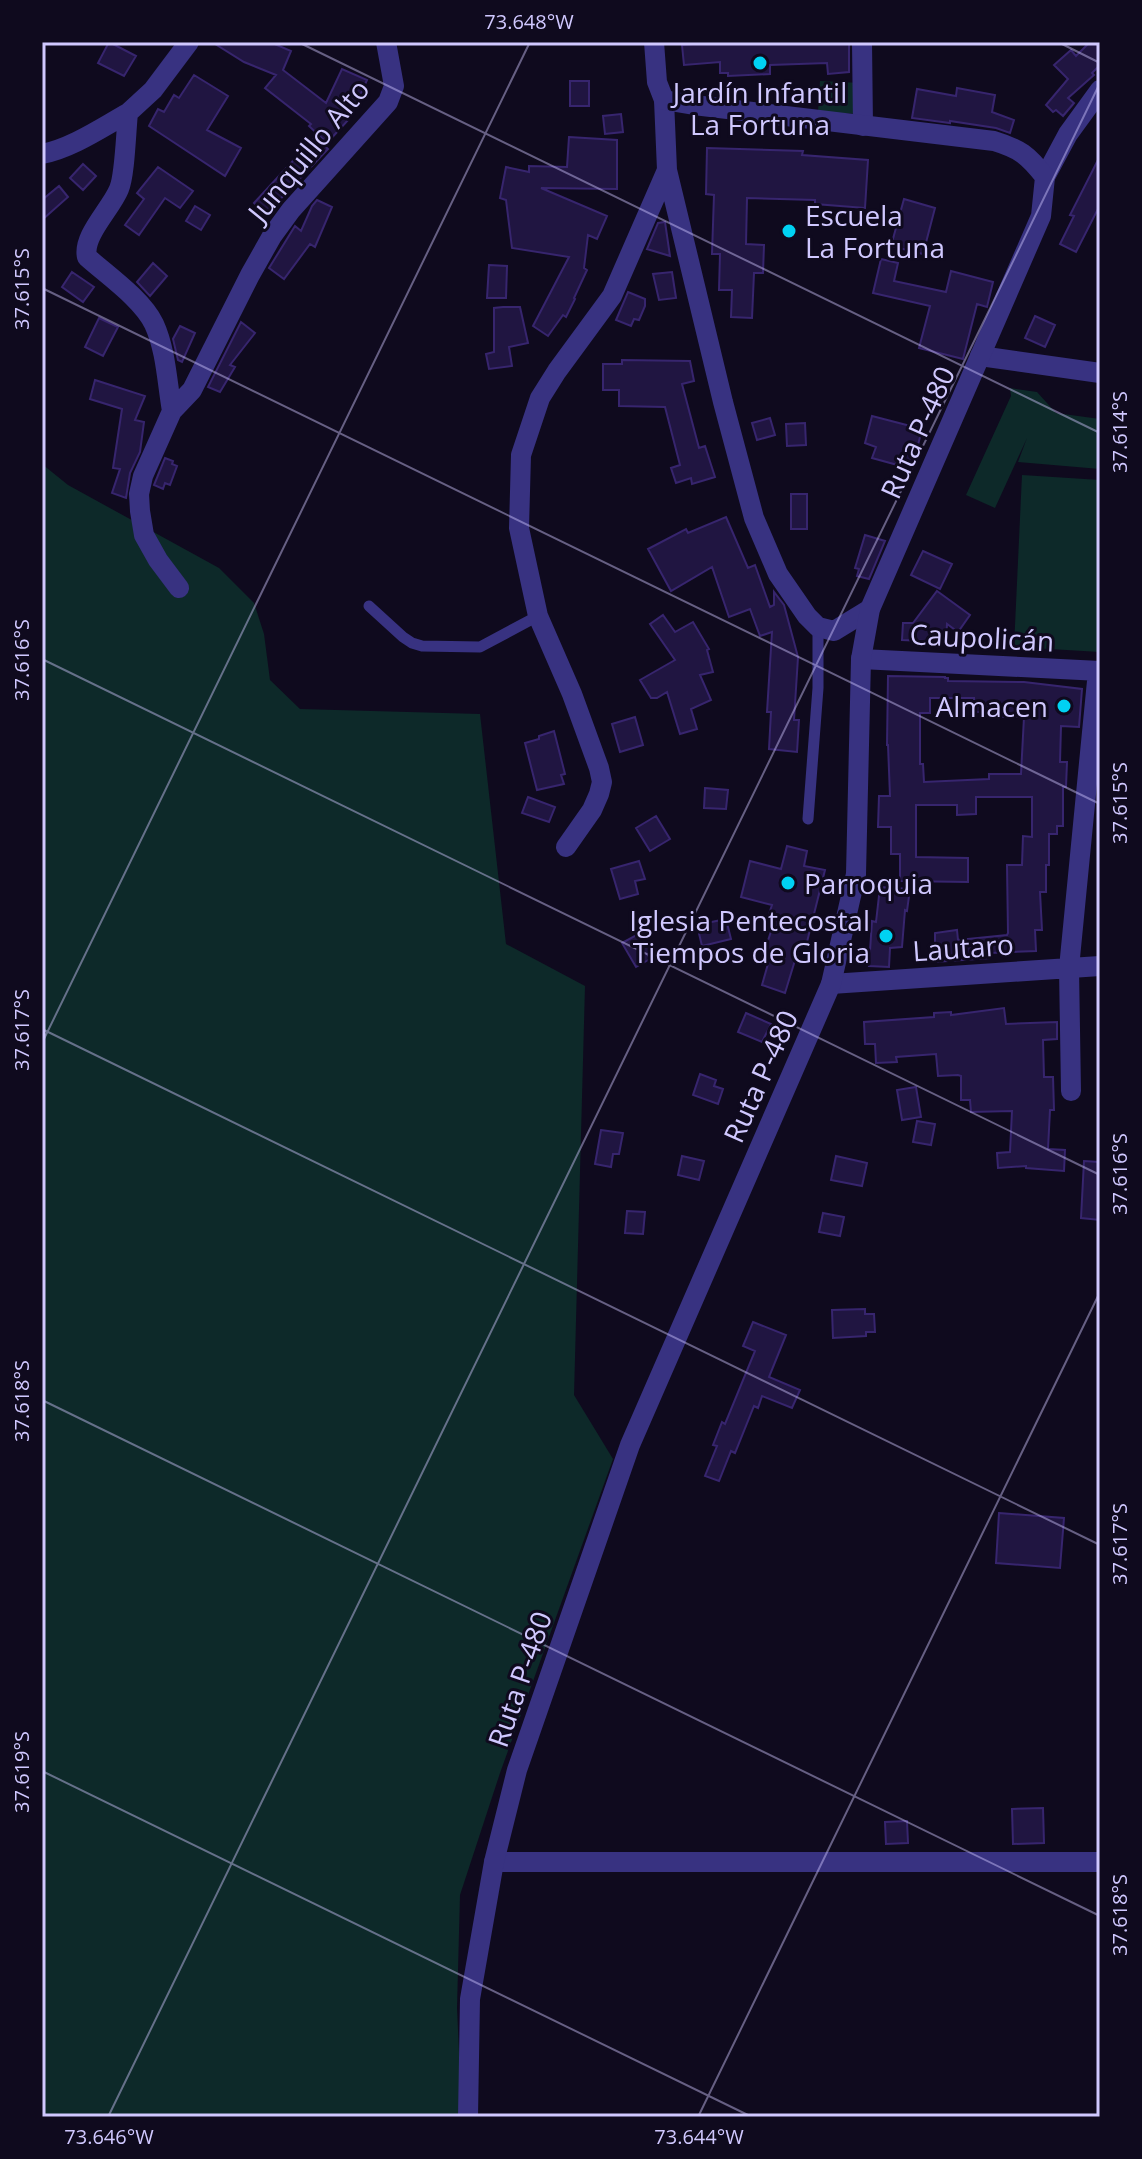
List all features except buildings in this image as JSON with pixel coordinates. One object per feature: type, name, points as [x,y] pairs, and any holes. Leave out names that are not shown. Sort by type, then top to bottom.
[{"type":"street","points":[[42,154],[95,132],[128,113],[153,90],[189,42]]},
{"type":"street","name":"Junquillo Alto","points":[[179,588],[144,535],[139,494],[143,476],[172,411],[192,390],[272,236],[291,210],[388,102],[394,86],[386,42]]},
{"type":"street","points":[[654,42],[657,82],[664,100],[667,170],[754,518],[778,574],[818,627],[834,631],[870,609]]},
{"type":"street","points":[[862,42],[863,126]]},
{"type":"street","points":[[664,100],[994,141],[1016,148],[1034,162],[1045,177],[1068,134],[1100,90]]},
{"type":"street","points":[[128,113],[120,188],[88,241],[85,252],[142,306],[153,323],[162,349],[172,411]]},
{"type":"street","points":[[566,847],[592,810],[602,782],[572,694],[538,616],[519,528],[521,455],[540,398],[612,296],[667,170]]},
{"type":"street","name":"Ruta P-480","points":[[468,2117],[470,1999],[494,1862],[517,1770],[630,1445],[831,984],[856,874],[861,659],[870,609],[1041,216],[1045,177]]},
{"type":"street","points":[[980,356],[1100,373]]},
{"type":"street","name":"Caupolicán","points":[[861,659],[1099,671]]},
{"type":"street","points":[[1071,1091],[1069,968],[1099,671]]},
{"type":"street","name":"Lautaro","points":[[831,984],[1100,966]]},
{"type":"street","points":[[494,1862],[1100,1862]]},
{"type":"lane","points":[[369,606],[403,637],[422,646],[480,647],[538,616]]},
{"type":"lane","points":[[808,819],[818,688],[818,627]]},
{"type":"green space","points":[[820,81],[861,83],[860,114],[818,112]]},
{"type":"green space","points":[[1010,388],[1037,392],[1056,413],[1100,419],[1100,469],[1018,462],[1027,438],[995,508],[966,495],[1011,396]]},
{"type":"green space","points":[[42,464],[68,485],[219,568],[254,603],[264,634],[270,680],[300,709],[480,714],[506,944],[585,986],[574,1395],[613,1459],[500,1773],[460,1895],[457,2008],[462,2117],[42,2117]]},
{"type":"green space","points":[[1022,475],[1100,480],[1100,652],[1014,647]]},
{"type":"place","name":"Jardín Infantil La Fortuna","points":[[760,63]]},
{"type":"place","name":"Escuela La Fortuna","points":[[789,231]]},
{"type":"place","name":"Almacen","points":[[1064,706]]},
{"type":"place","name":"Parroquia","points":[[788,883]]},
{"type":"place","name":"Iglesia Pentecostal Tiempos de Gloria","points":[[886,936]]}]
